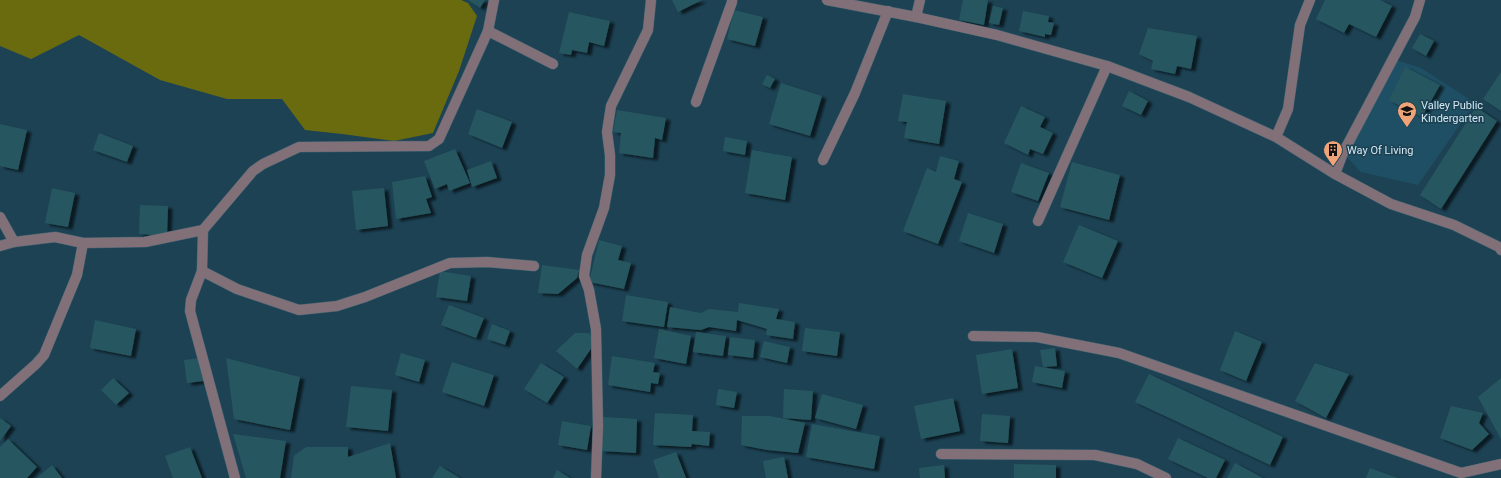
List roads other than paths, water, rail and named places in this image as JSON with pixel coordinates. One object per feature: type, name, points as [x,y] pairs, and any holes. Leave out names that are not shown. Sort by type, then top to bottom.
[{"type":"street","points":[[0,246],[14,242],[55,237],[83,243],[145,242],[203,230],[253,171],[263,164],[299,147],[429,146],[439,139],[488,31],[494,0]]},
{"type":"street","points":[[596,478],[598,426],[596,329],[589,290],[584,276],[587,256],[604,208],[610,175],[610,155],[607,132],[611,106],[648,30],[651,0]]},
{"type":"street","points":[[696,102],[732,0]]},
{"type":"street","points":[[827,0],[888,11],[997,35],[1107,66],[1189,97],[1276,137],[1335,174],[1391,204],[1454,225],[1499,247],[1501,250]]},
{"type":"street","points":[[916,17],[920,0]]},
{"type":"street","points":[[1276,137],[1288,109],[1300,25],[1310,0]]},
{"type":"street","points":[[1335,174],[1343,153],[1415,17],[1420,0]]},
{"type":"street","points":[[823,160],[855,94],[888,11]]},
{"type":"street","points":[[488,31],[553,64]]},
{"type":"street","points":[[1038,221],[1107,66]]},
{"type":"street","points":[[0,217],[14,242]]},
{"type":"street","points":[[203,230],[202,271],[191,300],[190,311],[234,478]]},
{"type":"street","points":[[0,396],[44,355],[77,276],[83,243]]},
{"type":"street","points":[[202,271],[237,289],[299,310],[337,306],[365,297],[450,263],[487,262],[534,266]]},
{"type":"street","points":[[973,336],[1037,337],[1119,353],[1461,473],[1501,464]]},
{"type":"street","points":[[941,454],[1095,455],[1137,464],[1166,478]]},
{"type":"place","name":"Valley Public Kindergarten","points":[[1407,128]]},
{"type":"place","name":"Way Of Living","points":[[1333,167]]}]
